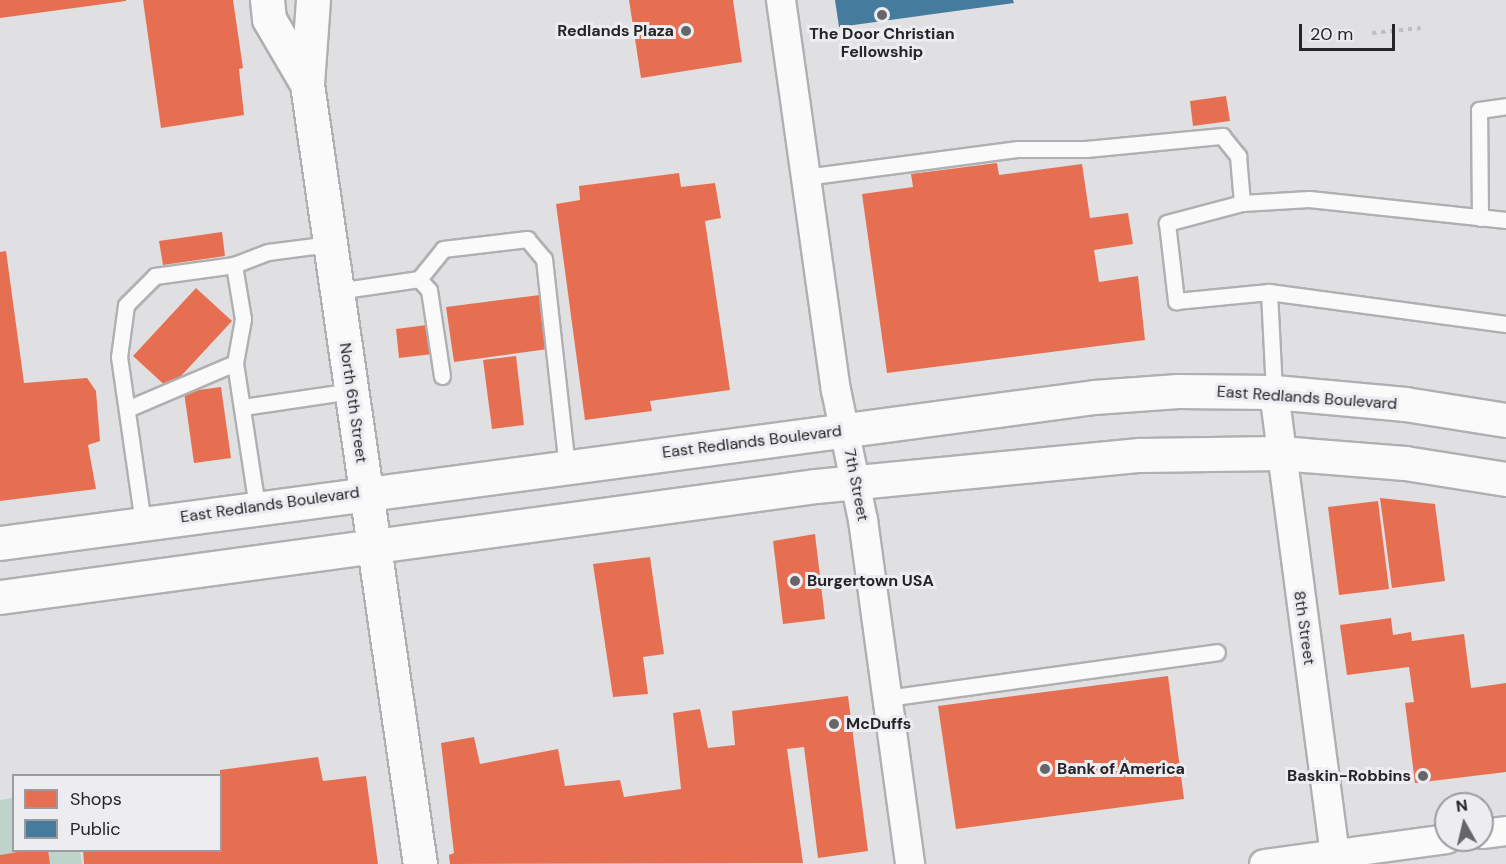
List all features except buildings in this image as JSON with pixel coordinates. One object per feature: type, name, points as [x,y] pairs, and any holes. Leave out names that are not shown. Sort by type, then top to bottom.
[{"type":"main road","name":"North 6th Street","points":[[267,0],[269,19],[307,84]]},
{"type":"main road","name":"North 6th Street","points":[[313,0],[315,14],[307,84],[420,864]]},
{"type":"main road","name":"East Redlands Boulevard","points":[[0,543],[367,492],[1094,397],[1178,391],[1274,392],[1405,404],[1506,420]]},
{"type":"main road","points":[[0,597],[856,482],[1169,453],[1280,453],[1405,463],[1506,479]]},
{"type":"street","name":"7th Street","points":[[781,0],[805,177],[845,430],[856,482],[910,864]]},
{"type":"street","name":"8th Street","points":[[1274,392],[1280,453],[1336,859]]},
{"type":"street","points":[[1264,864],[1336,859],[1434,841]]},
{"type":"lane","points":[[1480,218],[1479,110],[1506,106]]},
{"type":"lane","points":[[805,177],[1018,149],[1086,149],[1222,136],[1238,156],[1242,203]]},
{"type":"lane","points":[[1506,220],[1309,199],[1242,203],[1167,223],[1176,301],[1269,292],[1506,324]]},
{"type":"lane","points":[[337,291],[418,279],[443,249],[527,239],[544,259],[567,466]]},
{"type":"lane","points":[[143,523],[119,357],[126,305],[155,276],[234,265],[268,252],[330,244]]},
{"type":"lane","points":[[234,265],[243,319],[235,363],[256,507]]},
{"type":"lane","points":[[418,279],[429,290],[442,376]]},
{"type":"lane","points":[[1269,292],[1274,392]]},
{"type":"lane","points":[[127,409],[235,363]]},
{"type":"lane","points":[[243,407],[351,391]]},
{"type":"lane","points":[[887,698],[1217,652]]},
{"type":"path","points":[[1372,33],[1420,28]]},
{"type":"green space","points":[[12,798],[12,852],[80,852],[82,864],[0,864],[0,800]]},
{"type":"place","name":"The Door Christian Fellowship","points":[[882,15]]},
{"type":"place","name":"Redlands Plaza","points":[[686,31]]},
{"type":"place","name":"Burgertown USA","points":[[795,581]]},
{"type":"place","name":"McDuffs","points":[[834,724]]},
{"type":"place","name":"Bank of America","points":[[1045,769]]},
{"type":"place","name":"Baskin-Robbins","points":[[1423,776]]}]
